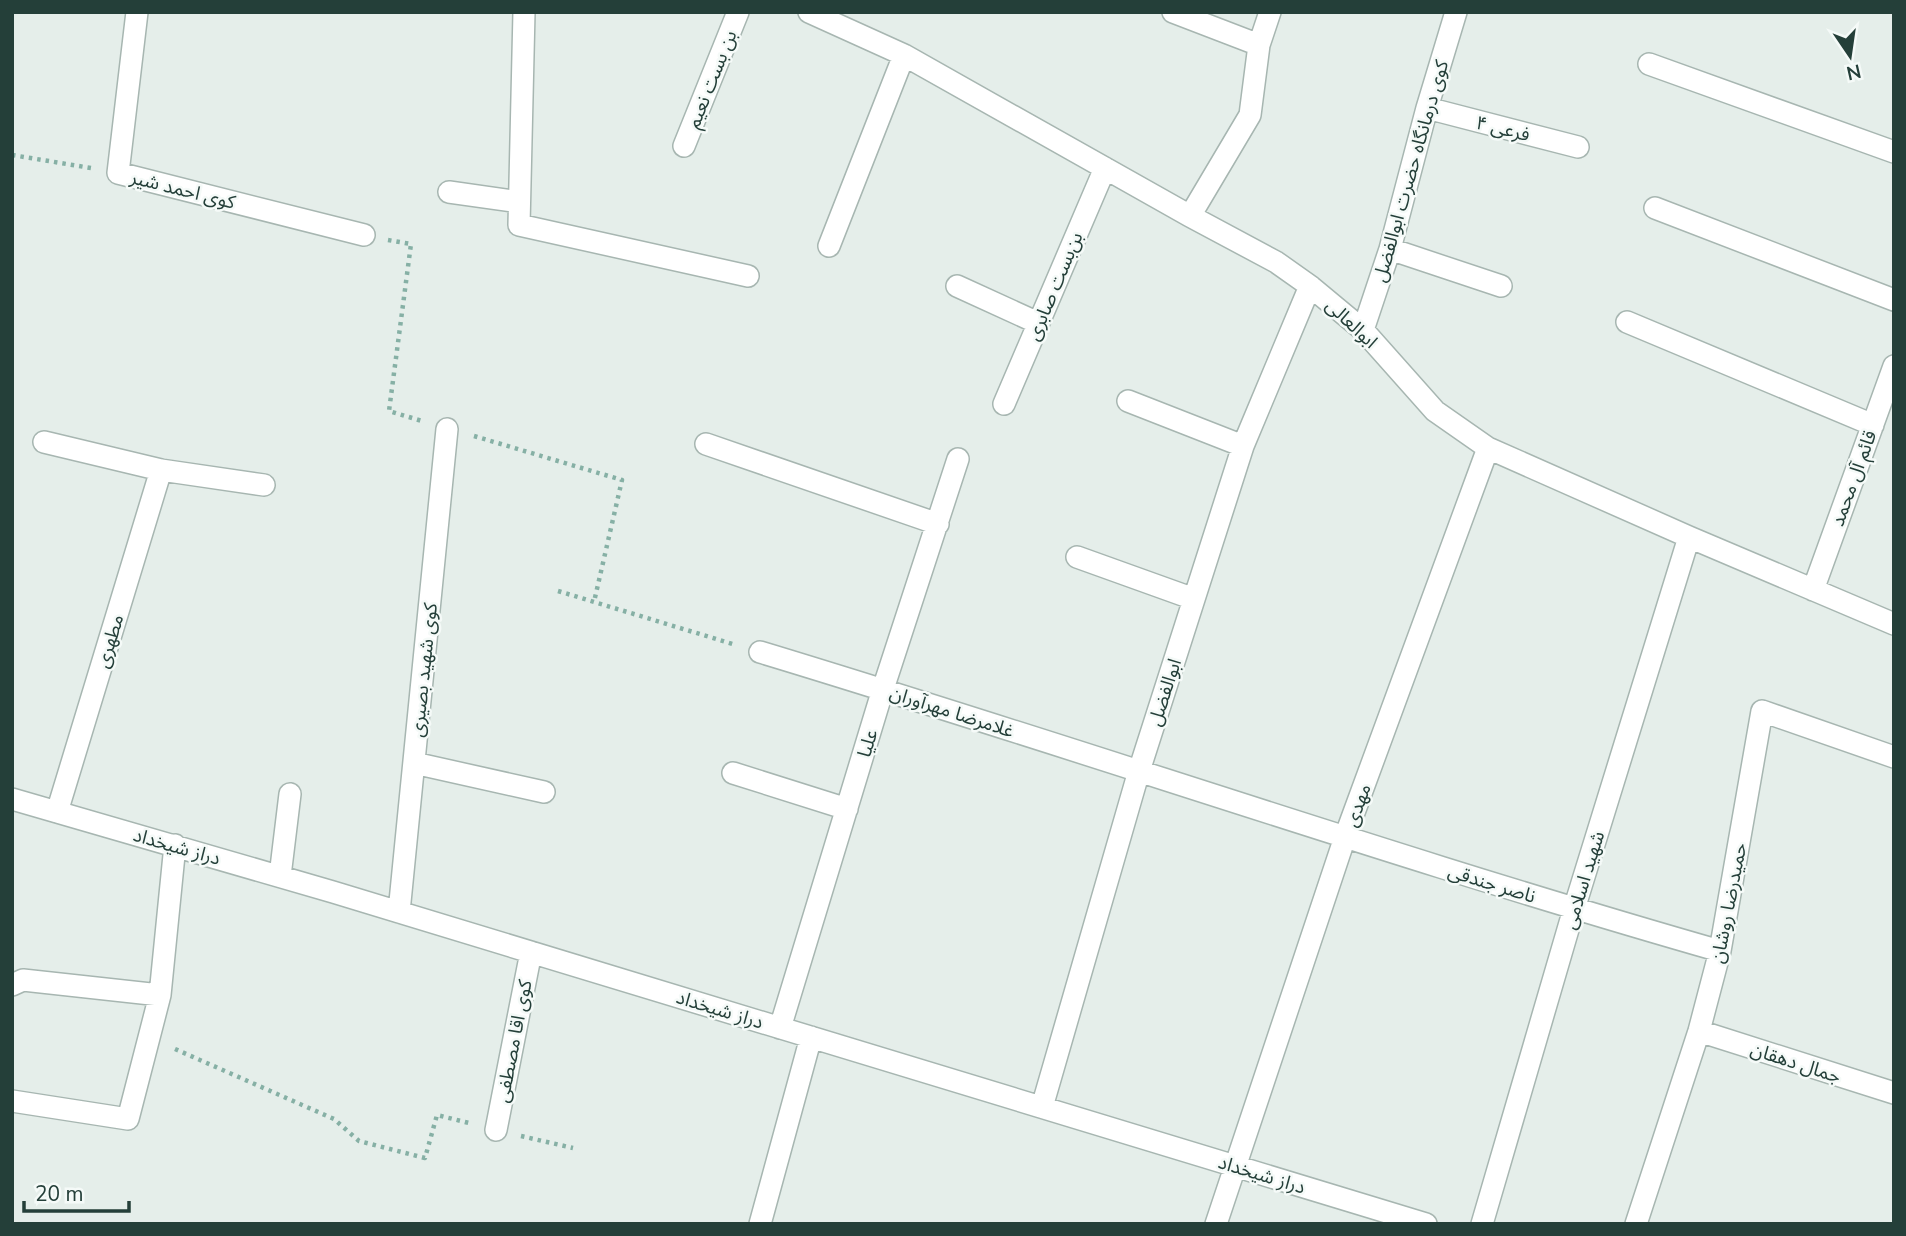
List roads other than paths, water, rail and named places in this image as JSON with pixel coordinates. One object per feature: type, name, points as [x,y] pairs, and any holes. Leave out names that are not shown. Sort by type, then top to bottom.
[{"type":"street","name":"کوی احمد شیر","points":[[137,12],[118,173],[364,234]]},
{"type":"street","points":[[524,12],[519,225],[748,276]]},
{"type":"street","name":"بن بست نعیم","points":[[684,146],[738,12]]},
{"type":"street","name":"ابوالعالی","points":[[809,12],[904,55],[1276,262],[1363,330],[1435,411],[1488,448],[1894,624]]},
{"type":"street","points":[[1173,12],[1259,45]]},
{"type":"street","points":[[1191,216],[1250,115],[1259,45],[1270,12]]},
{"type":"street","name":"کوی درمانگاه حضرت ابوالفضل","points":[[1363,330],[1390,248],[1455,12]]},
{"type":"street","points":[[829,246],[904,55]]},
{"type":"street","points":[[1649,64],[1894,152]]},
{"type":"street","name":"فرعی ۴","points":[[1427,108],[1578,147]]},
{"type":"street","name":"بن‌بست صابری","points":[[1004,404],[1105,168]]},
{"type":"street","points":[[449,192],[519,202]]},
{"type":"street","points":[[1655,208],[1894,300]]},
{"type":"street","points":[[1390,248],[1501,286]]},
{"type":"street","points":[[957,286],[1038,323]]},
{"type":"street","name":"ابوالفضل","points":[[1042,1107],[1139,771],[1242,446],[1310,286]]},
{"type":"street","points":[[1627,323],[1873,425]]},
{"type":"street","name":"قائم آل محمد","points":[[1813,590],[1894,366]]},
{"type":"street","points":[[1128,401],[1242,446]]},
{"type":"street","name":"کوی شهید بصیری","points":[[399,912],[447,429]]},
{"type":"street","points":[[44,442],[161,470],[264,485]]},
{"type":"street","points":[[706,444],[938,524]]},
{"type":"street","name":"مهدی","points":[[1216,1224],[1345,837],[1488,448]]},
{"type":"street","name":"علیا","points":[[780,1028],[883,690],[958,459]]},
{"type":"street","name":"مطهری","points":[[57,812],[161,470]]},
{"type":"street","name":"شهید اسلامی","points":[[1482,1224],[1574,909],[1689,537]]},
{"type":"street","points":[[1077,557],[1194,599]]},
{"type":"street","name":"غلامرضا مهرآوران","points":[[760,652],[1345,837]]},
{"type":"street","name":"حمیدرضا روشان","points":[[1636,1224],[1699,1031],[1720,951],[1762,711],[1894,757]]},
{"type":"street","points":[[414,763],[544,792]]},
{"type":"street","points":[[733,773],[847,809]]},
{"type":"street","points":[[280,876],[290,794]]},
{"type":"street","name":"دراز شیخداد","points":[[12,799],[280,876],[1426,1224]]},
{"type":"street","name":"ناصر جندقی","points":[[1345,837],[1574,909],[1720,951]]},
{"type":"street","points":[[12,1101],[128,1119],[160,995],[174,845]]},
{"type":"street","name":"کوی اقا مصطفی","points":[[496,1130],[531,952]]},
{"type":"street","points":[[12,985],[23,980],[160,995]]},
{"type":"street","name":"جمال دهقان","points":[[1699,1031],[1894,1093]]},
{"type":"street","points":[[760,1224],[811,1037]]}]
